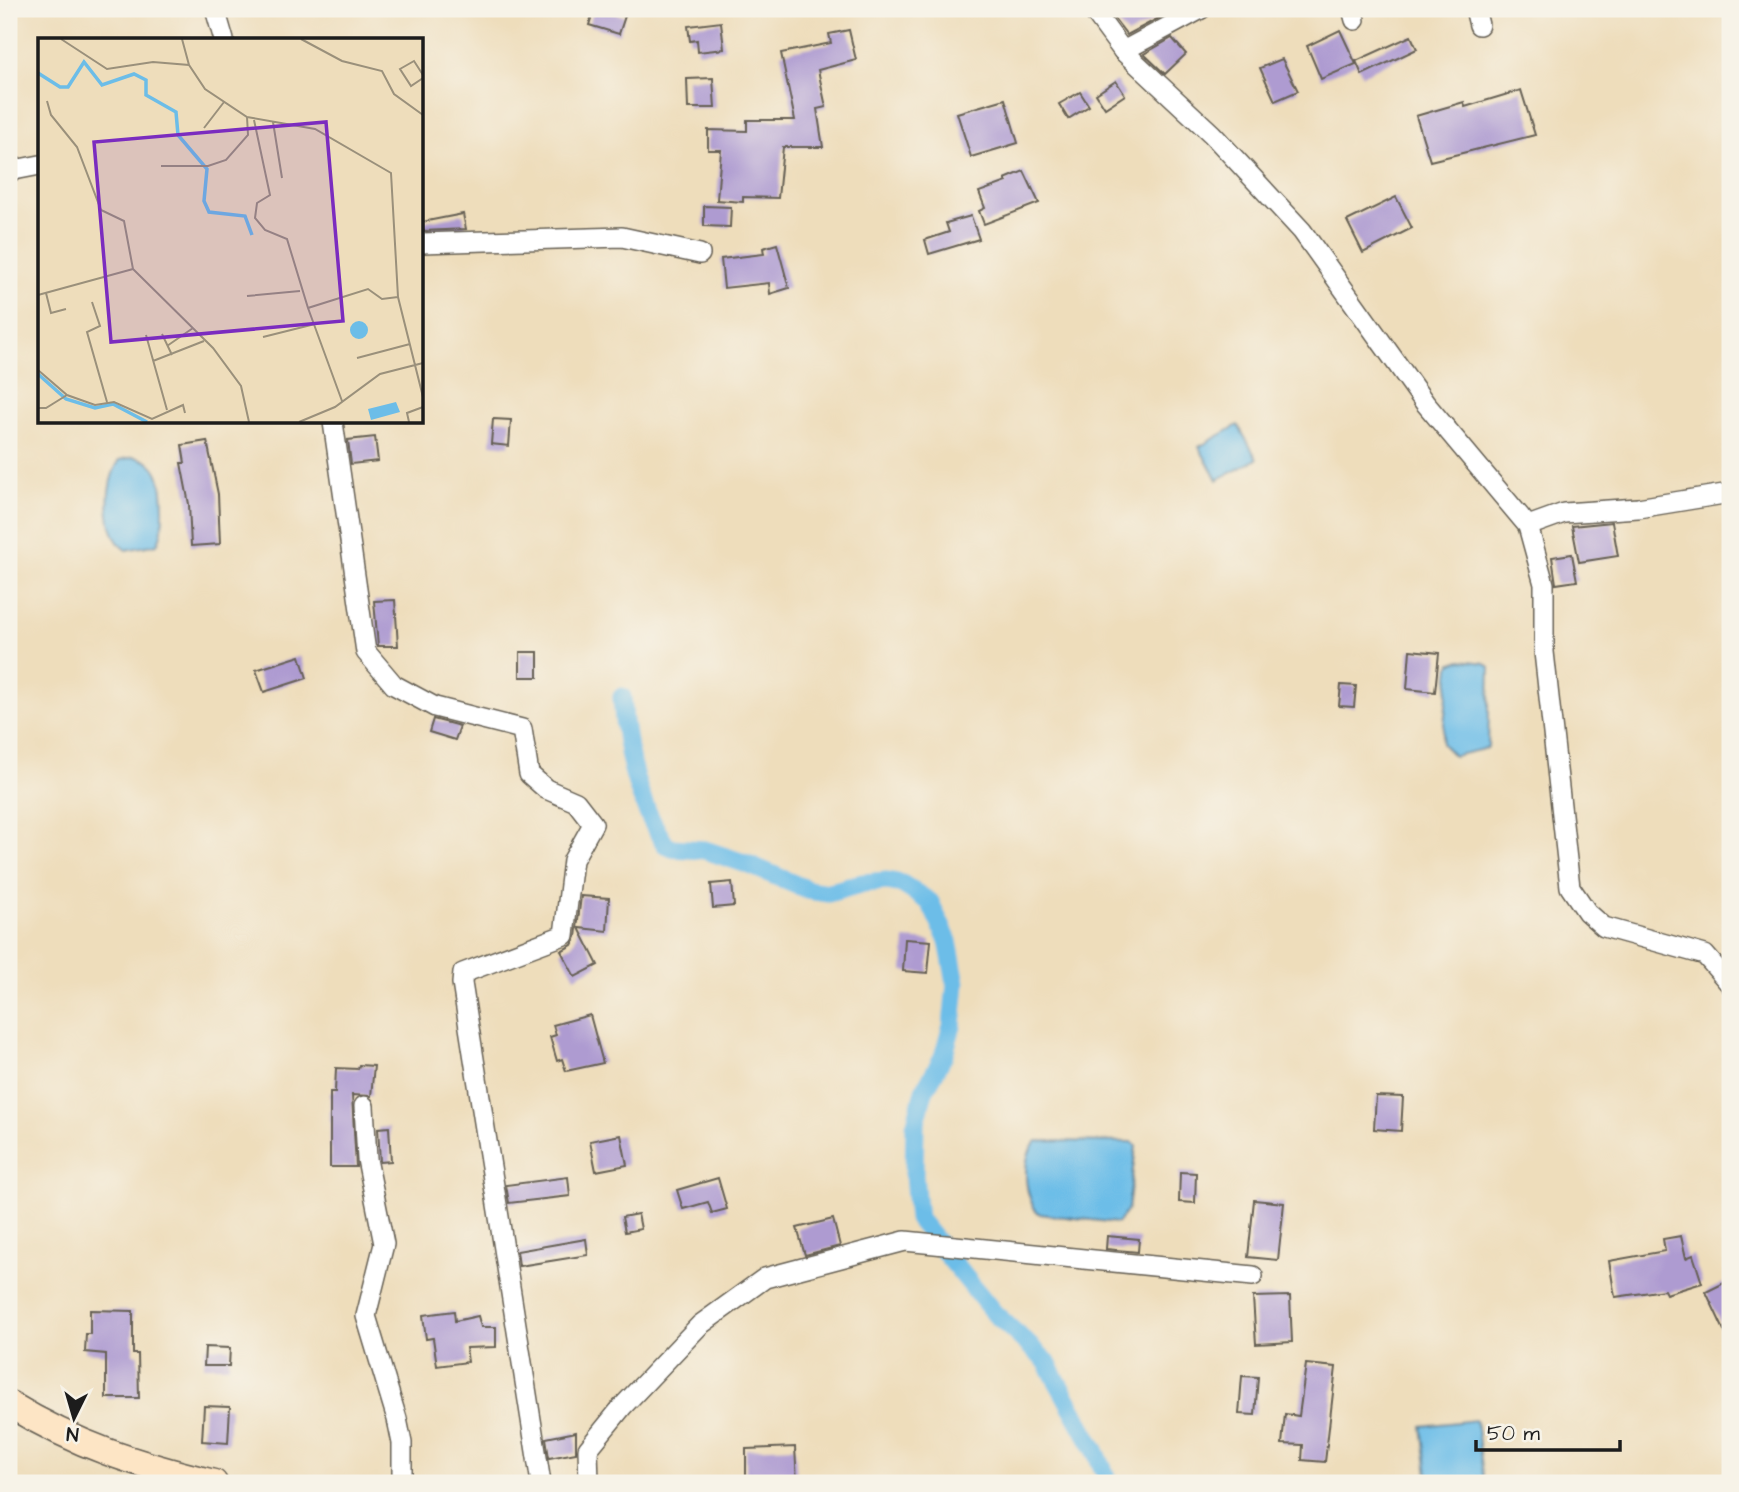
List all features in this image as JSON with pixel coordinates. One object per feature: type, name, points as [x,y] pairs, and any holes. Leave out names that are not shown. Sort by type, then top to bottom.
[{"type":"main road","points":[[9,1404],[89,1448],[144,1466],[214,1483]]},
{"type":"street","points":[[215,9],[223,38]]},
{"type":"street","points":[[1092,9],[1123,51],[1212,134],[1302,231],[1425,403],[1528,526],[1545,584],[1544,652],[1570,887],[1587,912],[1604,927],[1705,955],[1730,984]]},
{"type":"street","points":[[1123,51],[1200,9]]},
{"type":"street","points":[[9,171],[38,165]]},
{"type":"street","points":[[424,243],[622,237],[700,254]]},
{"type":"street","points":[[333,424],[366,652],[394,685],[435,707],[522,729],[528,774],[546,789],[576,802],[593,824],[573,860],[564,934],[463,973],[462,983],[541,1483]]},
{"type":"street","points":[[1528,526],[1564,513],[1638,508],[1730,493]]},
{"type":"street","points":[[364,1106],[367,1159],[384,1244],[366,1317],[402,1443],[402,1483]]},
{"type":"street","points":[[589,1483],[588,1449],[622,1407],[700,1325],[765,1278],[905,1241],[1253,1276]]},
{"type":"water","points":[[1238,425],[1257,459],[1217,480],[1199,447]]},
{"type":"water","points":[[134,457],[150,463],[157,472],[163,519],[157,544],[126,550],[118,543],[113,533],[108,507],[109,494],[120,460]]},
{"type":"water","points":[[1461,660],[1485,663],[1490,667],[1488,748],[1454,756],[1442,744],[1450,667],[1452,663]]},
{"type":"water","points":[[1037,1141],[1132,1142],[1136,1146],[1128,1209],[1117,1223],[1040,1214],[1030,1200],[1026,1178],[1028,1156]]},
{"type":"water","points":[[1476,1420],[1484,1483],[1429,1483],[1422,1426]]},
{"type":"building","points":[[594,9],[625,16],[619,34],[589,25]]},
{"type":"building","points":[[1107,9],[1176,9],[1127,35]]},
{"type":"building","points":[[721,22],[724,49],[698,52],[697,40],[690,41],[688,26]]},
{"type":"building","points":[[849,30],[856,60],[818,70],[826,107],[817,109],[823,147],[783,147],[778,198],[743,197],[743,202],[717,200],[721,150],[708,150],[708,130],[747,131],[747,120],[795,120],[781,53],[831,43],[829,34]]},
{"type":"building","points":[[1340,30],[1356,64],[1321,79],[1307,46]]},
{"type":"building","points":[[1411,36],[1417,49],[1362,75],[1356,61]]},
{"type":"building","points":[[1172,38],[1186,54],[1165,74],[1144,54]]},
{"type":"building","points":[[1282,59],[1298,91],[1275,101],[1260,68]]},
{"type":"building","points":[[713,78],[715,108],[688,108],[687,79]]},
{"type":"building","points":[[1116,81],[1125,95],[1105,108],[1096,94]]},
{"type":"building","points":[[1521,90],[1535,135],[1430,161],[1416,116],[1464,102],[1465,107]]},
{"type":"building","points":[[1080,92],[1089,106],[1068,119],[1059,104]]},
{"type":"building","points":[[1005,99],[1018,143],[971,157],[957,113]]},
{"type":"building","points":[[1024,171],[1039,203],[984,224],[979,211],[985,208],[979,192],[1007,182],[1005,179]]},
{"type":"building","points":[[1396,197],[1412,228],[1363,253],[1347,221]]},
{"type":"building","points":[[704,206],[731,207],[730,227],[704,226]]},
{"type":"building","points":[[463,214],[466,229],[424,231],[424,222]]},
{"type":"building","points":[[971,216],[979,239],[929,254],[925,240],[949,232],[946,223]]},
{"type":"building","points":[[777,244],[789,288],[770,294],[769,283],[724,288],[721,259],[764,254],[763,248]]},
{"type":"building","points":[[493,419],[511,420],[509,446],[491,444]]},
{"type":"building","points":[[375,437],[378,461],[351,464],[348,440]]},
{"type":"building","points":[[207,441],[218,494],[220,544],[191,546],[189,504],[181,463],[185,463],[182,445]]},
{"type":"building","points":[[1612,522],[1618,556],[1579,562],[1572,526]]},
{"type":"building","points":[[1572,554],[1577,581],[1556,584],[1552,557]]},
{"type":"building","points":[[395,600],[398,646],[378,646],[374,601]]},
{"type":"building","points":[[1410,650],[1439,653],[1435,692],[1407,689]]},
{"type":"building","points":[[520,652],[538,652],[538,677],[520,677]]},
{"type":"building","points":[[300,656],[307,678],[264,692],[256,670]]},
{"type":"building","points":[[1341,685],[1356,686],[1354,707],[1339,706]]},
{"type":"building","points":[[433,719],[460,726],[455,740],[429,732]]},
{"type":"building","points":[[732,882],[734,906],[713,908],[711,884]]},
{"type":"building","points":[[581,896],[609,898],[607,931],[579,928],[598,965],[575,977],[561,951],[572,945],[576,937]]},
{"type":"building","points":[[905,939],[931,941],[928,973],[903,971]]},
{"type":"building","points":[[590,1015],[603,1063],[566,1071],[562,1059],[557,1061],[550,1037],[556,1035],[553,1025]]},
{"type":"building","points":[[359,1065],[374,1066],[371,1096],[352,1095],[356,1167],[330,1167],[330,1092],[335,1092],[336,1068],[358,1069]]},
{"type":"building","points":[[1376,1096],[1403,1097],[1401,1131],[1374,1129]]},
{"type":"building","points":[[389,1127],[391,1161],[380,1162],[378,1128]]},
{"type":"building","points":[[621,1135],[627,1165],[596,1171],[590,1141]]},
{"type":"building","points":[[1180,1172],[1196,1173],[1195,1203],[1179,1202]]},
{"type":"building","points":[[568,1177],[570,1196],[509,1203],[506,1185]]},
{"type":"building","points":[[718,1178],[727,1209],[712,1213],[708,1202],[683,1209],[677,1190]]},
{"type":"building","points":[[1254,1200],[1284,1203],[1278,1260],[1248,1257]]},
{"type":"building","points":[[638,1214],[641,1229],[625,1232],[622,1217]]},
{"type":"building","points":[[833,1219],[840,1246],[805,1255],[797,1228]]},
{"type":"building","points":[[1107,1236],[1139,1239],[1138,1252],[1106,1249]]},
{"type":"building","points":[[1681,1236],[1686,1258],[1693,1255],[1702,1283],[1666,1294],[1664,1290],[1615,1297],[1609,1261],[1665,1251],[1663,1239]]},
{"type":"building","points":[[586,1239],[588,1255],[519,1266],[517,1251]]},
{"type":"building","points":[[1730,1280],[1730,1343],[1706,1292]]},
{"type":"building","points":[[1290,1296],[1292,1342],[1256,1344],[1253,1297]]},
{"type":"building","points":[[90,1310],[133,1311],[133,1354],[138,1354],[139,1398],[106,1398],[106,1354],[85,1352],[86,1334],[90,1334]]},
{"type":"building","points":[[454,1311],[455,1321],[478,1316],[481,1327],[496,1327],[496,1347],[466,1348],[468,1362],[437,1366],[433,1338],[426,1339],[423,1315]]},
{"type":"building","points":[[205,1347],[230,1348],[229,1366],[204,1366]]},
{"type":"building","points":[[1306,1364],[1336,1367],[1325,1462],[1302,1460],[1303,1445],[1282,1444],[1285,1414],[1299,1416]]},
{"type":"building","points":[[1242,1376],[1258,1377],[1255,1415],[1239,1414]]},
{"type":"building","points":[[204,1406],[230,1407],[228,1443],[202,1441]]},
{"type":"building","points":[[576,1432],[576,1453],[549,1458],[546,1438]]},
{"type":"building","points":[[795,1447],[797,1483],[746,1483],[746,1449]]},
{"type":"waterway","points":[[622,697],[629,755],[639,792],[665,844],[672,848],[705,850],[750,865],[808,890],[828,893],[863,883],[887,881],[902,884],[930,902],[948,941],[956,983],[952,1026],[943,1057],[924,1091],[915,1126],[914,1175],[918,1219],[994,1313],[1046,1361],[1095,1450],[1109,1483]]}]
